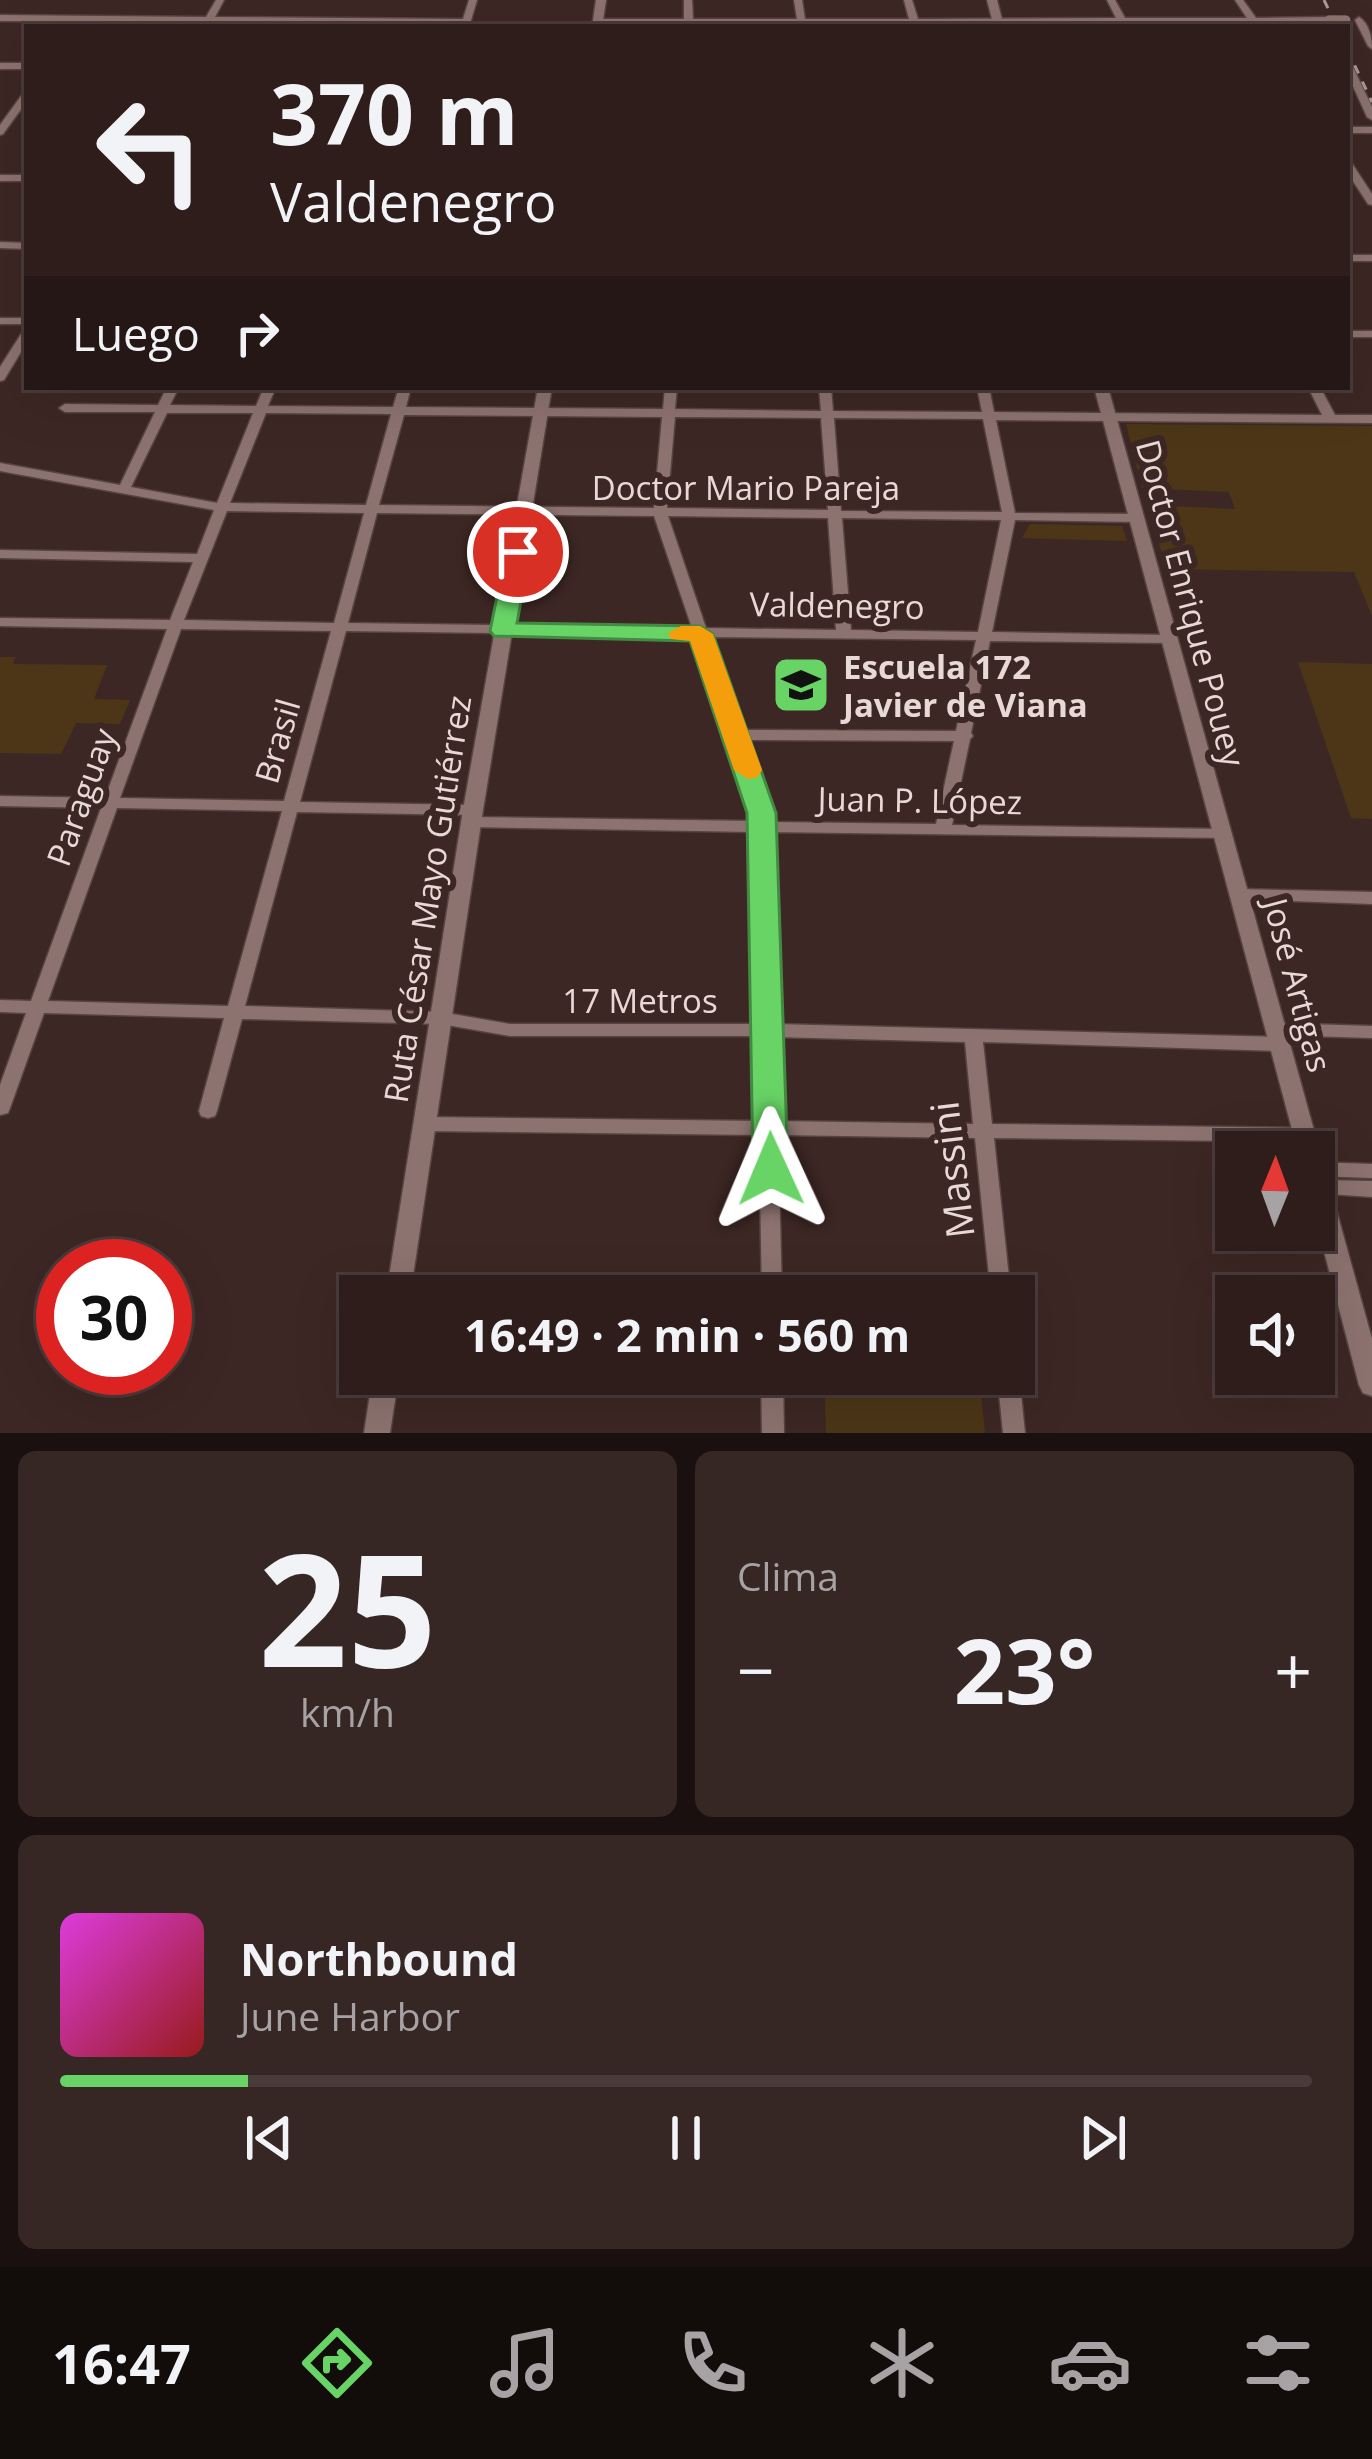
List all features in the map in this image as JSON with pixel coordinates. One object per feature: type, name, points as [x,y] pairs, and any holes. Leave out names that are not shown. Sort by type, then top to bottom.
[{"type":"street","points":[[79,23],[95,0]]},
{"type":"street","points":[[208,23],[220,0]]},
{"type":"street","points":[[334,24],[344,0]]},
{"type":"street","points":[[0,18],[79,23],[466,24],[473,0]]},
{"type":"street","points":[[1239,0],[1256,24],[1372,20]]},
{"type":"street","points":[[1318,0],[1330,23]]},
{"type":"street","points":[[1359,20],[1372,46]]},
{"type":"street","points":[[1350,75],[1372,117]]},
{"type":"street","points":[[0,132],[5,119]]},
{"type":"street","points":[[1368,190],[1372,202]]},
{"type":"street","points":[[0,377],[24,339]]},
{"type":"street","points":[[124,489],[172,390]]},
{"type":"street","name":"Paraguay","points":[[1,1108],[219,507],[269,390]]},
{"type":"street","name":"Brasil","points":[[208,1112],[404,390]]},
{"type":"street","name":"Ruta César Mayo Gutiérrez","points":[[401,1275],[545,390]]},
{"type":"street","points":[[670,390],[660,513],[761,813],[772,1275]]},
{"type":"street","points":[[826,390],[844,636]]},
{"type":"street","points":[[944,830],[1009,516],[983,390]]},
{"type":"street","name":"Doctor Enrique Pouey","points":[[1102,390],[1224,834]]},
{"type":"street","points":[[1316,390],[1330,418]]},
{"type":"street","points":[[64,408],[1372,419]]},
{"type":"street","name":"Doctor Mario Pareja","points":[[0,467],[219,507],[1136,518]]},
{"type":"street","points":[[0,554],[200,558]]},
{"type":"street","name":"Valdenegro","points":[[0,622],[1170,639]]},
{"type":"street","points":[[737,735],[965,736]]},
{"type":"street","name":"Juan P. López","points":[[0,801],[290,805],[759,828],[1224,834]]},
{"type":"street","name":"José Artigas","points":[[1224,834],[1304,1131]]},
{"type":"street","points":[[1239,895],[1372,898]]},
{"type":"street","name":"17 Metros","points":[[0,1006],[441,1018],[510,1030],[1278,1037],[1372,1032]]},
{"type":"street","name":"Massini","points":[[973,1035],[999,1275]]},
{"type":"street","points":[[425,1124],[771,1125],[1215,1139]]},
{"type":"street","points":[[1335,1176],[1372,1171]]},
{"type":"street","points":[[1335,1182],[1372,1189]]},
{"type":"street","points":[[1335,1248],[1372,1385]]},
{"type":"street","points":[[376,1433],[382,1395]]},
{"type":"street","points":[[772,1395],[773,1433]]},
{"type":"street","points":[[1010,1395],[1014,1433]]},
{"type":"shaded area","points":[[1126,424],[1372,426],[1372,616],[1354,572],[1167,569],[1147,505],[1235,509],[1229,492],[1142,488]]},
{"type":"shaded area","points":[[1030,524],[1122,526],[1127,541],[1022,538]]},
{"type":"shaded area","points":[[0,657],[15,657],[13,664],[107,665],[94,699],[130,700],[120,724],[76,723],[61,754],[0,753]]},
{"type":"shaded area","points":[[1298,662],[1372,664],[1372,819],[1351,818]]},
{"type":"shaded area","points":[[825,1395],[981,1395],[985,1433],[826,1433]]},
{"type":"railway","points":[[1324,0],[1336,24]]},
{"type":"railway","points":[[1350,55],[1372,102]]},
{"type":"slow traffic","points":[[681,633],[700,634],[748,770]]},
{"type":"place","name":"Escuela 172 Javier de Viana","points":[[801,685]]},
{"type":"route","points":[[518,552],[503,631],[700,634],[761,813],[771,1169]]}]
